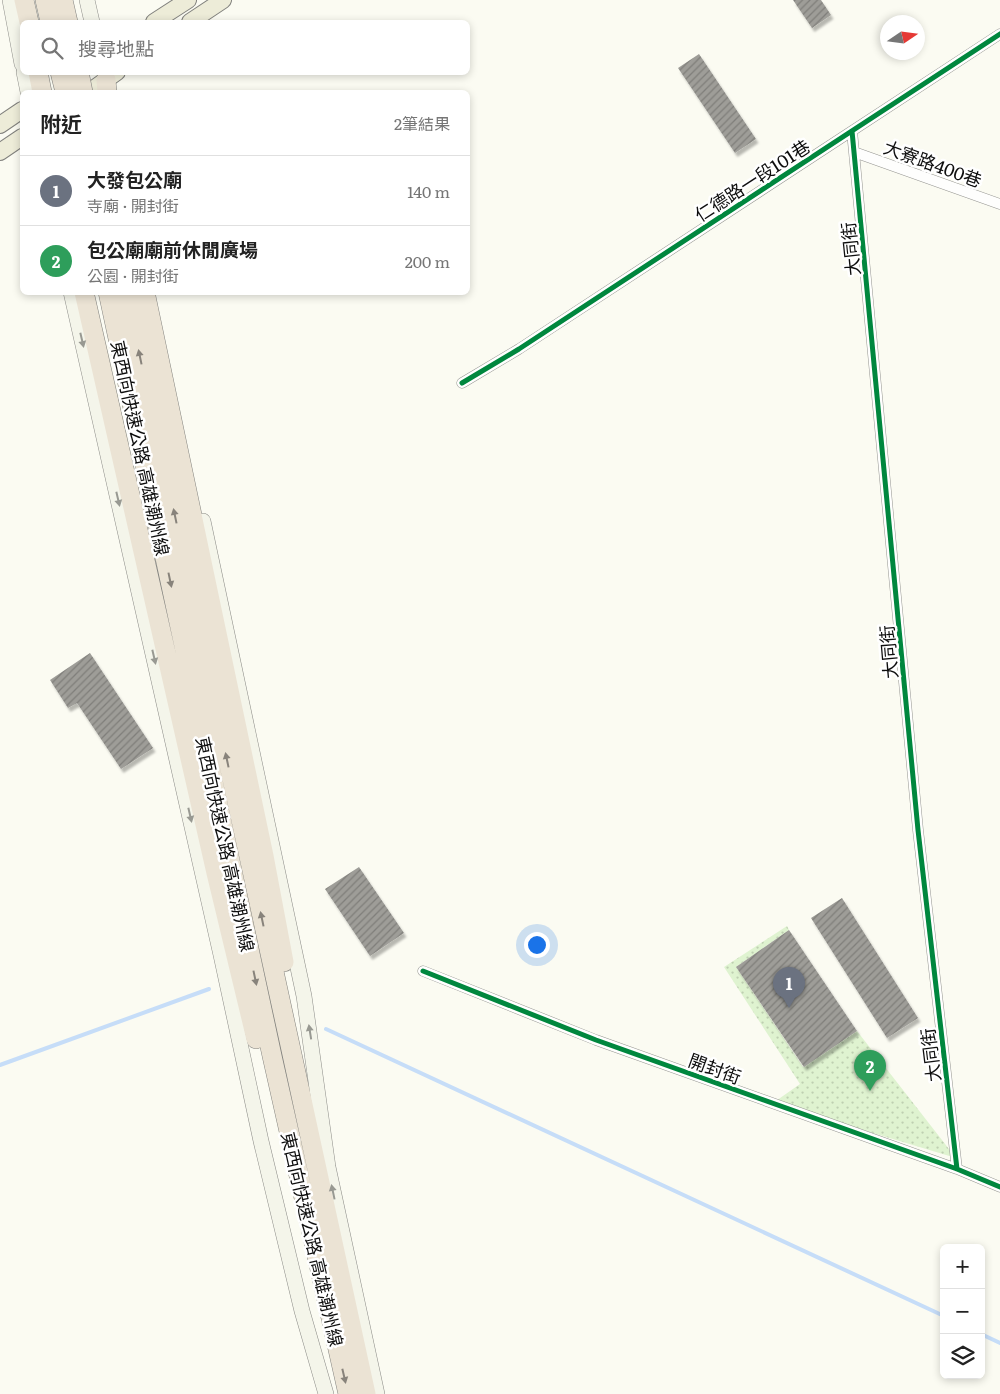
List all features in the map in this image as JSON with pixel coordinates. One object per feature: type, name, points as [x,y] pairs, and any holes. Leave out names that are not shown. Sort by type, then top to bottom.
[{"type":"highway","points":[[24,0],[28,20]]},
{"type":"highway","points":[[45,0],[50,20]]},
{"type":"highway","points":[[63,0],[68,20]]},
{"type":"highway","points":[[39,75],[42,90]]},
{"type":"highway","points":[[61,75],[64,90]]},
{"type":"highway","points":[[80,75],[83,90]]},
{"type":"highway","points":[[85,295],[261,1063],[321,1302],[334,1333]]},
{"type":"highway","name":"東西向快速公路 高雄潮州線","points":[[109,295],[272,1056],[348,1394]]},
{"type":"highway","name":"東西向快速公路 高雄潮州線","points":[[127,295],[366,1394]]},
{"type":"highway","points":[[146,295],[266,865],[312,1120],[316,1164]]},
{"type":"main road","points":[[10,0],[20,53]]},
{"type":"main road","points":[[87,0],[92,20]]},
{"type":"main road","points":[[157,20],[188,0]]},
{"type":"main road","points":[[193,20],[223,0]]},
{"type":"main road","points":[[25,75],[28,90]]},
{"type":"main road","points":[[53,90],[75,75]]},
{"type":"main road","points":[[93,90],[109,82]]},
{"type":"main road","points":[[0,125],[20,111]]},
{"type":"main road","points":[[0,152],[20,138]]},
{"type":"main road","points":[[72,295],[219,946],[261,1141],[302,1311],[326,1394]]},
{"type":"main road","points":[[155,295],[304,996],[328,1167],[377,1394]]},
{"type":"street","name":"仁德路一段101巷","points":[[462,382],[519,349],[1000,34]]},
{"type":"street","name":"大同街","points":[[852,131],[918,830],[957,1169]]},
{"type":"street","name":"大寮路400巷","points":[[854,152],[1000,204]]},
{"type":"street","name":"開封街","points":[[424,971],[596,1040],[1000,1186]]},
{"type":"green space","points":[[787,926],[789,930],[736,967],[803,1067],[857,1031],[956,1158],[773,1103],[800,1084],[724,967]]},
{"type":"building","points":[[793,0],[821,0],[831,15],[812,28]]},
{"type":"building","points":[[699,54],[756,139],[735,153],[678,68]]},
{"type":"building","points":[[90,653],[153,748],[121,769],[77,703],[68,708],[50,680]]},
{"type":"building","points":[[359,867],[404,933],[370,956],[325,889]]},
{"type":"building","points":[[842,898],[918,1018],[887,1038],[811,918]]},
{"type":"building","points":[[789,930],[857,1031],[804,1067],[736,967]]},
{"type":"waterway","points":[[0,1065],[209,989]]},
{"type":"waterway","points":[[326,1029],[940,1314]]},
{"type":"waterway","points":[[985,1336],[1000,1343]]},
{"type":"cycle path","points":[[462,383],[519,349],[1000,34]]},
{"type":"cycle path","points":[[852,131],[918,830],[957,1169]]},
{"type":"cycle path","points":[[423,971],[596,1040],[957,1169],[1000,1187]]},
{"type":"place","name":"大發包公廟","points":[[789,1008]]},
{"type":"place","name":"包公廟廟前休閒廣場","points":[[870,1091]]}]
